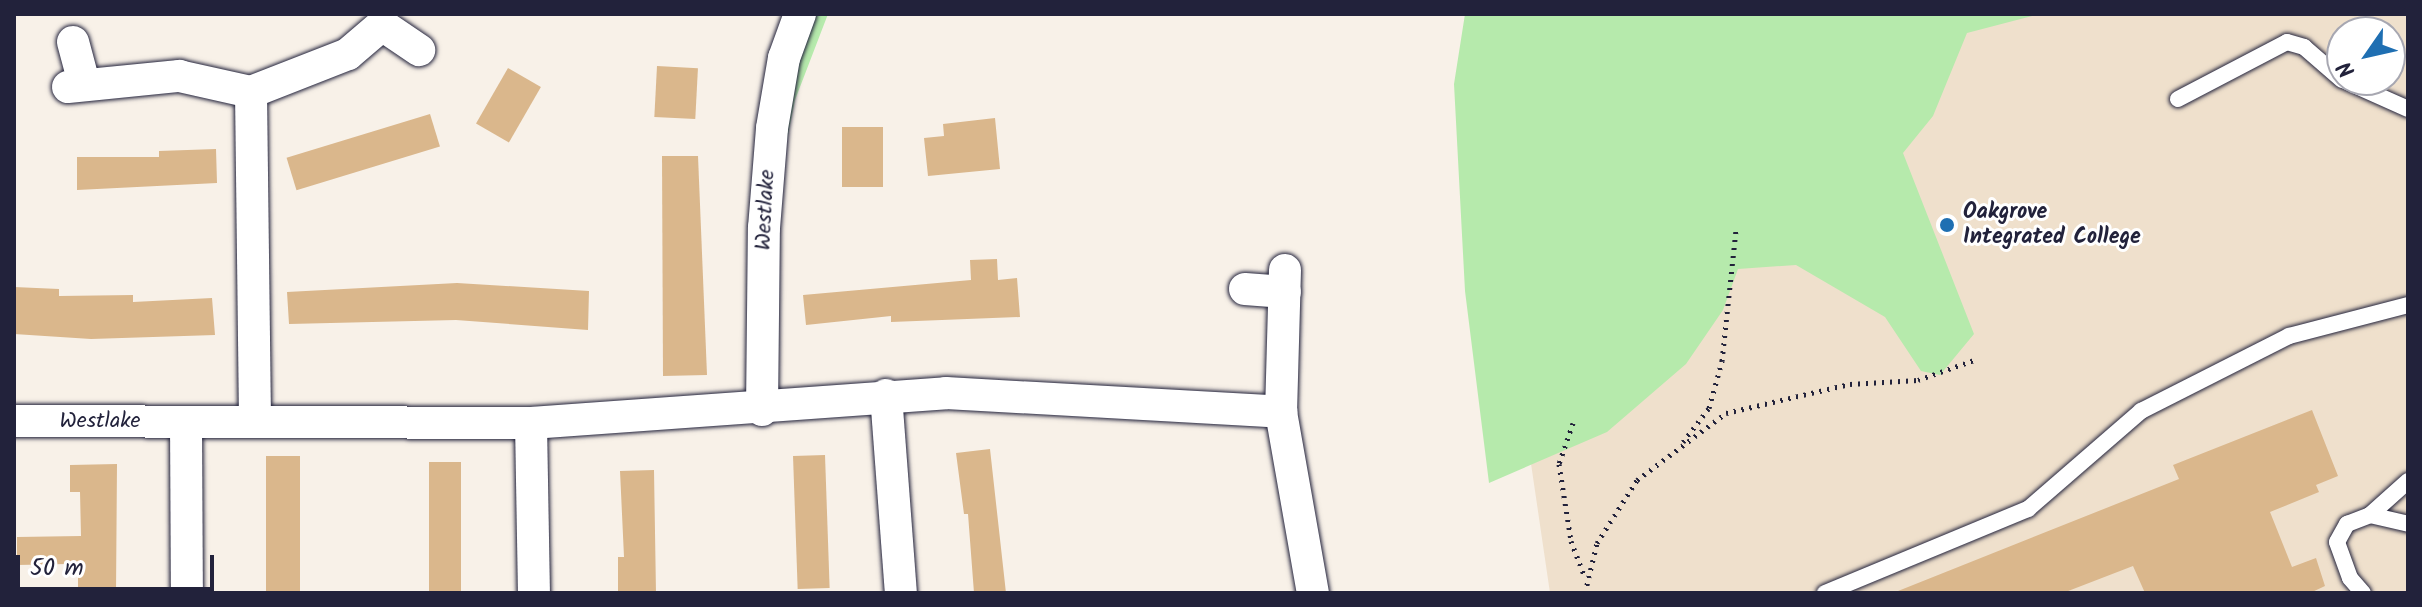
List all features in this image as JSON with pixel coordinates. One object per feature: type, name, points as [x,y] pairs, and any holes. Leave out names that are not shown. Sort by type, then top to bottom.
[{"type":"street","name":"Westlake","points":[[762,410],[764,228],[772,128],[784,58],[800,14]]},
{"type":"street","points":[[73,42],[76,85],[179,76],[251,92],[348,54],[382,25],[419,50]]},
{"type":"street","points":[[251,92],[255,419]]},
{"type":"street","points":[[1245,289],[1285,281],[1282,396],[1313,593]]},
{"type":"street","name":"Westlake","points":[[14,421],[186,422],[255,419],[531,423],[762,410],[886,395],[1282,396]]},
{"type":"street","points":[[886,395],[901,593]]},
{"type":"street","points":[[186,422],[187,593]]},
{"type":"street","points":[[531,423],[534,593]]},
{"type":"lane","points":[[2178,99],[2287,42],[2304,47],[2326,66]]},
{"type":"lane","points":[[2378,96],[2408,109]]},
{"type":"lane","points":[[1825,593],[2028,509],[2141,411],[2289,336],[2408,305]]},
{"type":"lane","points":[[2363,593],[2350,578],[2337,542],[2347,524],[2370,515],[2408,481]]},
{"type":"lane","points":[[2370,515],[2408,524]]},
{"type":"path","points":[[1680,446],[1709,408],[1722,361],[1736,231]]},
{"type":"path","points":[[1585,578],[1611,514],[1637,480],[1726,413],[1850,384],[1918,380],[1977,359]]},
{"type":"path","points":[[1573,423],[1559,464],[1571,541],[1585,578],[1585,593]]},
{"type":"shaded area","name":"Oakgrove Integrated College","points":[[1465,14],[2408,14],[2408,593],[1550,593]]},
{"type":"green space","points":[[809,14],[828,14],[795,100],[778,185],[780,145]]},
{"type":"green space","points":[[1465,14],[2040,14],[1967,33],[1933,116],[1903,153],[1974,334],[1940,375],[1921,371],[1885,317],[1796,265],[1738,269],[1723,310],[1686,364],[1607,432],[1489,483],[1465,291],[1454,84]]},
{"type":"building","points":[[657,66],[698,68],[695,119],[654,117]]},
{"type":"building","points":[[508,68],[541,87],[509,142],[476,123]]},
{"type":"building","points":[[430,114],[440,147],[296,190],[287,158]]},
{"type":"building","points":[[995,118],[1000,169],[928,176],[924,138],[944,136],[943,124]]},
{"type":"building","points":[[842,127],[883,127],[883,187],[842,187]]},
{"type":"building","points":[[216,149],[217,183],[77,190],[77,157],[159,157],[159,151]]},
{"type":"building","points":[[662,156],[698,156],[707,375],[663,376]]},
{"type":"building","points":[[997,259],[998,280],[1017,278],[1020,317],[891,322],[891,316],[806,325],[803,295],[971,280],[970,260]]},
{"type":"building","points":[[457,283],[589,291],[588,330],[456,320],[289,324],[287,292]]},
{"type":"building","points":[[14,287],[59,289],[59,296],[133,295],[133,302],[212,298],[215,335],[91,339],[14,334]]},
{"type":"building","points":[[2312,410],[2338,476],[2316,485],[2319,492],[2270,512],[2292,567],[2316,558],[2325,586],[2310,593],[2145,593],[2133,566],[2063,593],[1893,593],[2179,479],[2173,465]]},
{"type":"building","points":[[990,449],[1006,593],[974,593],[968,514],[964,514],[956,453]]},
{"type":"building","points":[[825,455],[830,588],[798,589],[793,456]]},
{"type":"building","points":[[266,456],[300,456],[300,593],[266,593]]},
{"type":"building","points":[[429,462],[461,462],[461,593],[429,593]]},
{"type":"building","points":[[117,464],[116,593],[78,593],[78,573],[68,573],[68,564],[17,565],[17,537],[81,536],[80,492],[70,492],[70,465]]},
{"type":"building","points":[[654,470],[656,593],[618,593],[618,557],[624,557],[620,471]]},
{"type":"place","name":"Oakgrove Integrated College","points":[[1947,225]]}]
